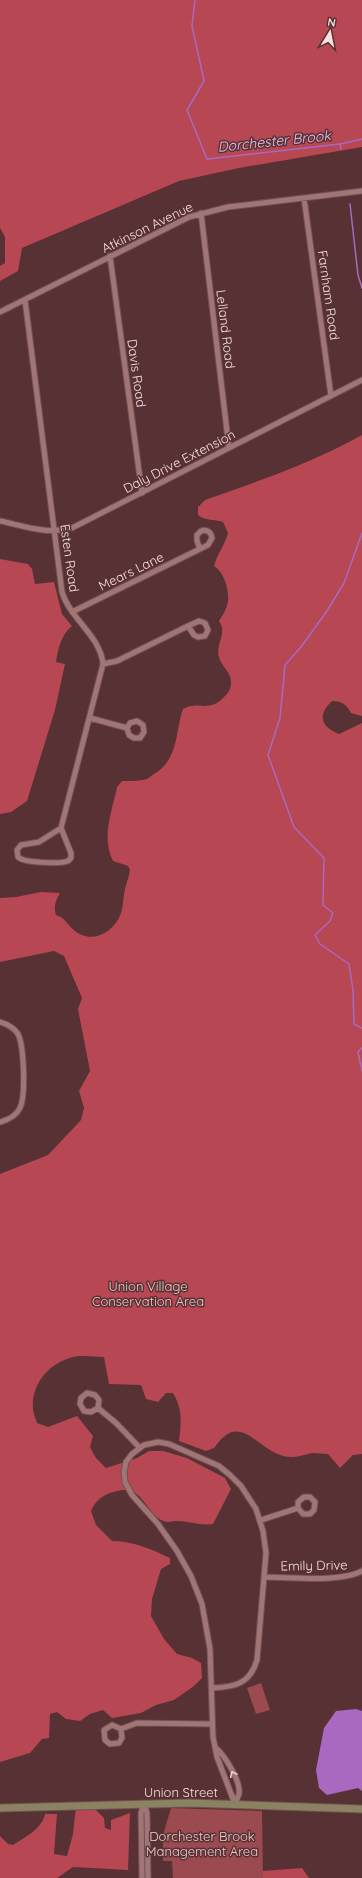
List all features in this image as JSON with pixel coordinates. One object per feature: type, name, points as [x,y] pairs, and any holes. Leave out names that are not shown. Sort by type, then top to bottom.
[{"type":"main road","name":"Union Street","points":[[0,1808],[144,1803],[235,1804],[362,1809]]},
{"type":"street","name":"Atkinson Avenue","points":[[0,312],[165,227],[200,213],[228,207],[362,191]]},
{"type":"street","name":"Farnham Road","points":[[304,198],[331,396]]},
{"type":"street","name":"Lelland Road","points":[[200,213],[229,448]]},
{"type":"street","name":"Davis Road","points":[[110,256],[142,493]]},
{"type":"street","name":"Esten Road","points":[[25,300],[62,592],[66,603],[97,645],[103,664]]},
{"type":"street","name":"Daly Drive Extension","points":[[0,521],[37,530],[55,532],[77,525],[362,380]]},
{"type":"street","name":"Mears Lane","points":[[72,612],[200,549]]},
{"type":"street","points":[[61,828],[39,842],[21,845],[17,850],[18,857],[26,861],[67,862],[71,859],[71,853],[61,828],[103,664],[117,662],[188,626]]},
{"type":"street","points":[[90,718],[128,728]]},
{"type":"street","points":[[0,1022],[12,1028],[20,1041],[23,1094],[22,1102],[18,1111],[12,1117],[0,1122]]},
{"type":"street","points":[[98,1408],[116,1423],[139,1447]]},
{"type":"street","points":[[212,1688],[228,1687],[238,1684],[246,1680],[255,1668],[259,1645],[265,1577],[266,1548],[261,1520],[241,1486],[219,1466],[163,1443],[148,1443],[139,1447],[126,1462],[124,1472],[125,1482],[132,1495],[166,1534],[191,1576],[202,1604],[208,1628],[212,1688],[211,1724],[217,1757],[235,1804]]},
{"type":"street","points":[[261,1520],[298,1508]]},
{"type":"street","name":"Emily Drive","points":[[265,1577],[335,1578],[355,1575],[362,1571]]},
{"type":"street","points":[[121,1729],[137,1723],[211,1724]]},
{"type":"street","points":[[216,1748],[223,1754],[235,1778],[239,1794],[235,1804]]},
{"type":"street","points":[[142,1878],[141,1813],[144,1803]]},
{"type":"street","points":[[144,1803],[147,1813],[148,1878]]},
{"type":"green space","points":[[0,0],[362,0],[362,147],[239,168],[179,181],[22,248],[18,271],[0,281],[0,266],[5,263],[5,237],[0,228]]},
{"type":"green space","name":"Union Village Conservation Area","points":[[362,435],[362,716],[351,713],[341,702],[332,701],[324,711],[323,720],[328,728],[339,734],[362,723],[362,1454],[353,1455],[340,1468],[328,1454],[313,1453],[294,1457],[283,1456],[273,1452],[248,1435],[240,1432],[232,1432],[223,1437],[214,1448],[206,1451],[179,1441],[181,1422],[180,1411],[173,1393],[166,1393],[158,1402],[146,1399],[141,1385],[109,1384],[104,1357],[73,1357],[56,1364],[49,1369],[38,1383],[33,1400],[33,1409],[37,1423],[48,1427],[77,1416],[93,1436],[90,1447],[96,1458],[106,1468],[137,1458],[149,1451],[163,1451],[187,1458],[225,1478],[231,1489],[213,1524],[176,1521],[167,1522],[159,1519],[138,1495],[131,1491],[122,1490],[110,1493],[98,1500],[91,1511],[96,1525],[112,1541],[135,1544],[170,1558],[170,1564],[161,1569],[152,1599],[151,1616],[164,1639],[177,1654],[192,1658],[201,1663],[202,1678],[194,1686],[174,1700],[156,1705],[141,1713],[112,1718],[103,1710],[90,1714],[80,1721],[66,1719],[57,1712],[50,1714],[49,1738],[42,1739],[30,1753],[0,1762],[0,1174],[48,1155],[81,1120],[84,1108],[79,1091],[90,1071],[78,1009],[82,998],[64,956],[54,951],[0,962],[0,898],[16,897],[41,892],[60,893],[55,904],[56,915],[63,919],[74,931],[88,937],[104,934],[116,923],[123,906],[130,870],[128,866],[113,861],[108,843],[110,815],[117,787],[122,781],[138,781],[146,779],[162,768],[172,753],[183,709],[194,706],[209,706],[214,704],[230,690],[231,686],[231,678],[220,660],[218,652],[222,634],[219,621],[227,606],[228,591],[221,572],[214,566],[228,533],[223,522],[207,519],[198,515],[198,507],[205,500],[305,463]]},
{"type":"green space","points":[[0,559],[28,564],[32,569],[35,584],[54,582],[62,614],[72,626],[65,634],[59,647],[56,662],[65,664],[55,710],[27,801],[11,812],[0,814]]},
{"type":"green space","points":[[261,1683],[270,1710],[256,1714],[247,1688]]},
{"type":"green space","points":[[76,1806],[92,1806],[104,1818],[105,1828],[111,1830],[111,1820],[130,1813],[128,1870],[73,1867],[57,1878],[0,1878],[0,1836],[8,1844],[13,1845],[28,1836],[37,1828],[45,1814],[57,1814],[54,1854],[67,1856],[73,1834]]},
{"type":"green space","name":"Dorchester Brook Management Area","points":[[171,1808],[262,1811],[263,1878],[173,1878],[172,1861],[163,1861],[163,1835]]},
{"type":"green space","points":[[302,1868],[309,1878],[263,1878],[263,1871]]},
{"type":"shaded area","points":[[356,1709],[362,1711],[362,1791],[358,1788],[327,1795],[319,1788],[316,1770],[324,1728],[336,1711]]},
{"type":"waterway","name":"Dorchester Brook","points":[[195,0],[192,26],[204,81],[187,110],[207,159],[340,144],[341,149]]},
{"type":"waterway","points":[[341,144],[362,139]]},
{"type":"waterway","name":"Dorchester Brook","points":[[350,204],[358,275],[362,288]]},
{"type":"waterway","name":"Dorchester Brook","points":[[362,533],[344,583],[327,611],[301,647],[285,665],[280,718],[268,755],[294,827],[324,858],[323,905],[333,913],[330,921],[315,935],[320,944],[349,964],[353,990],[354,1024],[362,1028]]},
{"type":"waterway","name":"Dorchester Brook","points":[[362,1048],[358,1052],[362,1071]]}]
